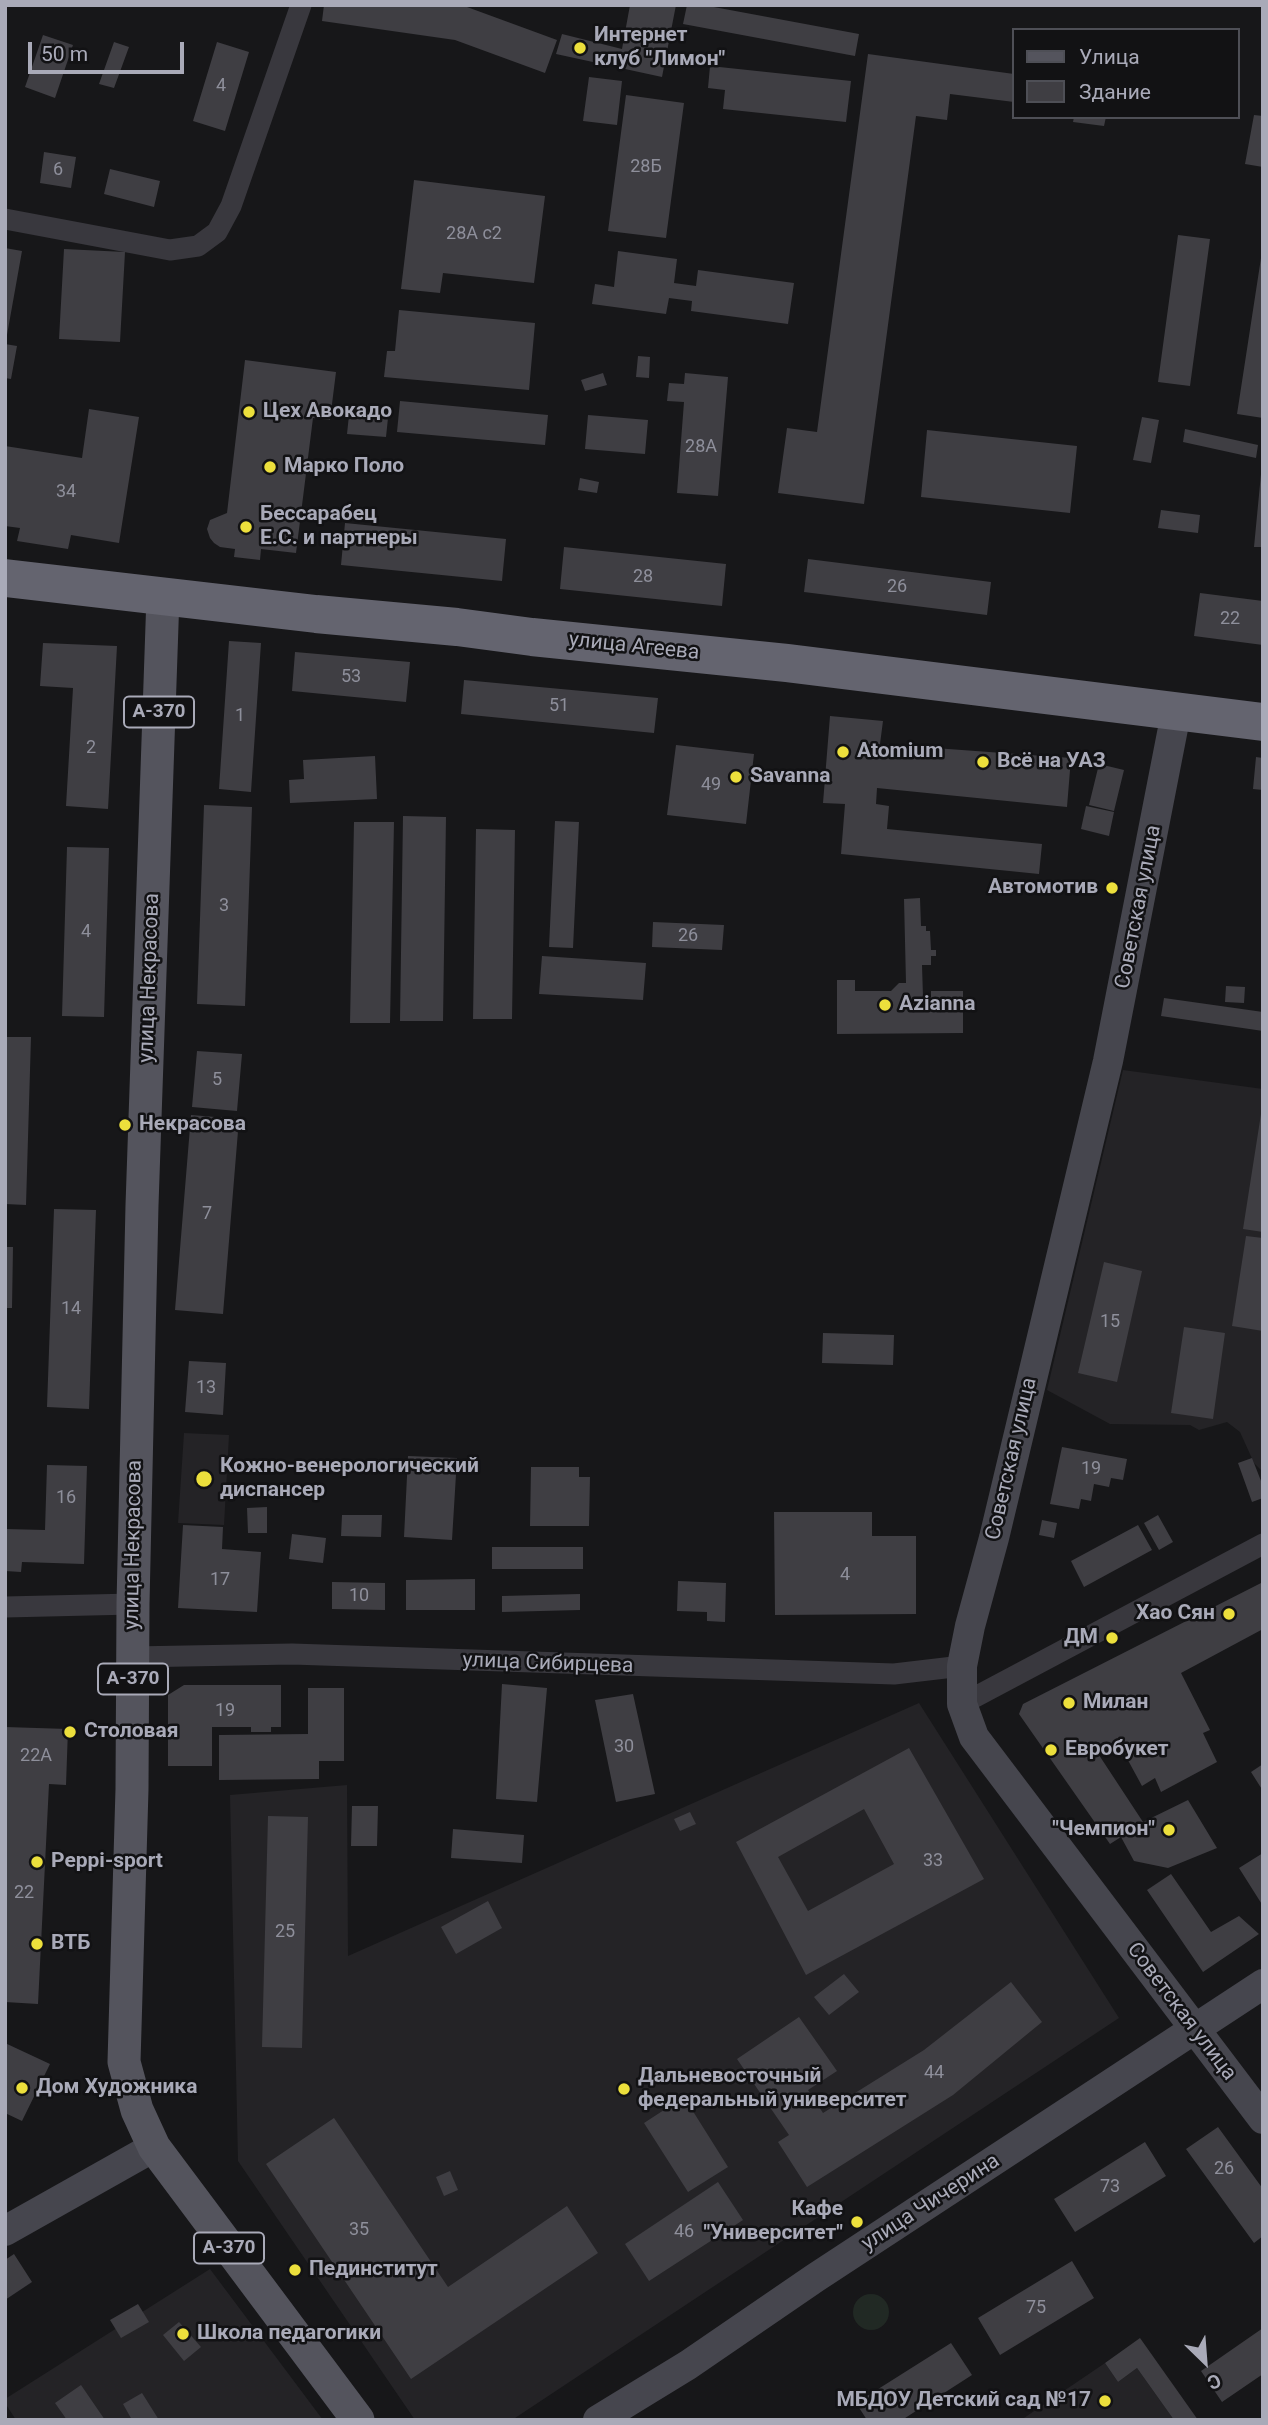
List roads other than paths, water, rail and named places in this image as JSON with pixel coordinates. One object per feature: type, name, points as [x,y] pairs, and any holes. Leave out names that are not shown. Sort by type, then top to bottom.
[{"type":"highway","name":"улица Агеева","points":[[18,580],[787,663],[1263,722]]},
{"type":"main road","name":"улица Некрасова","points":[[163,596],[142,1205],[133,1604],[132,1789],[124,2062],[137,2110],[154,2147],[358,2420]]},
{"type":"main road","name":"Советская улица","points":[[1176,713],[1108,1061],[997,1526],[970,1626],[962,1666],[962,1704],[974,1737],[1263,2119]]},
{"type":"main road","name":"улица Чичерина","points":[[598,2420],[688,2365],[826,2270],[1263,1984]]},
{"type":"main road","points":[[5,2231],[154,2147]]},
{"type":"street","points":[[5,219],[170,250],[198,246],[217,232],[231,206],[301,5]]},
{"type":"street","points":[[962,1704],[1263,1544]]},
{"type":"street","points":[[5,1607],[133,1604]]},
{"type":"street","name":"улица Сибирцева","points":[[133,1657],[292,1654],[894,1674],[962,1666]]},
{"type":"place","name":"Интернет клуб \"Лимон\"","points":[[580,48]]},
{"type":"place","name":"Цех Авокадо","points":[[249,412]]},
{"type":"place","name":"Марко Поло","points":[[270,467]]},
{"type":"place","name":"Бессарабец Е.С. и партнеры","points":[[246,527]]},
{"type":"place","name":"Atomium","points":[[843,752]]},
{"type":"place","name":"Всё на УАЗ","points":[[983,762]]},
{"type":"place","name":"Savanna","points":[[736,777]]},
{"type":"place","name":"Автомотив","points":[[1112,888]]},
{"type":"place","name":"Azianna","points":[[885,1005]]},
{"type":"place","name":"Некрасова","points":[[125,1125]]},
{"type":"place","name":"Кожно-венерологический диспансер","points":[[204,1479]]},
{"type":"place","name":"Хао Сян","points":[[1229,1614]]},
{"type":"place","name":"ДМ","points":[[1112,1638]]},
{"type":"place","name":"Милан","points":[[1069,1703]]},
{"type":"place","name":"Столовая","points":[[70,1732]]},
{"type":"place","name":"Евробукет","points":[[1051,1750]]},
{"type":"place","name":"\"Чемпион\"","points":[[1169,1830]]},
{"type":"place","name":"Peppi-sport","points":[[37,1862]]},
{"type":"place","name":"ВТБ","points":[[37,1944]]},
{"type":"place","name":"Дом Художника","points":[[22,2088]]},
{"type":"place","name":"Дальневосточный федеральный университет","points":[[624,2089]]},
{"type":"place","name":"Кафе \"Университет\"","points":[[857,2222]]},
{"type":"place","name":"Пединститут","points":[[295,2270]]},
{"type":"place","name":"Школа педагогики","points":[[183,2334]]},
{"type":"place","name":"МБДОУ Детский сад №17","points":[[1105,2401]]}]
